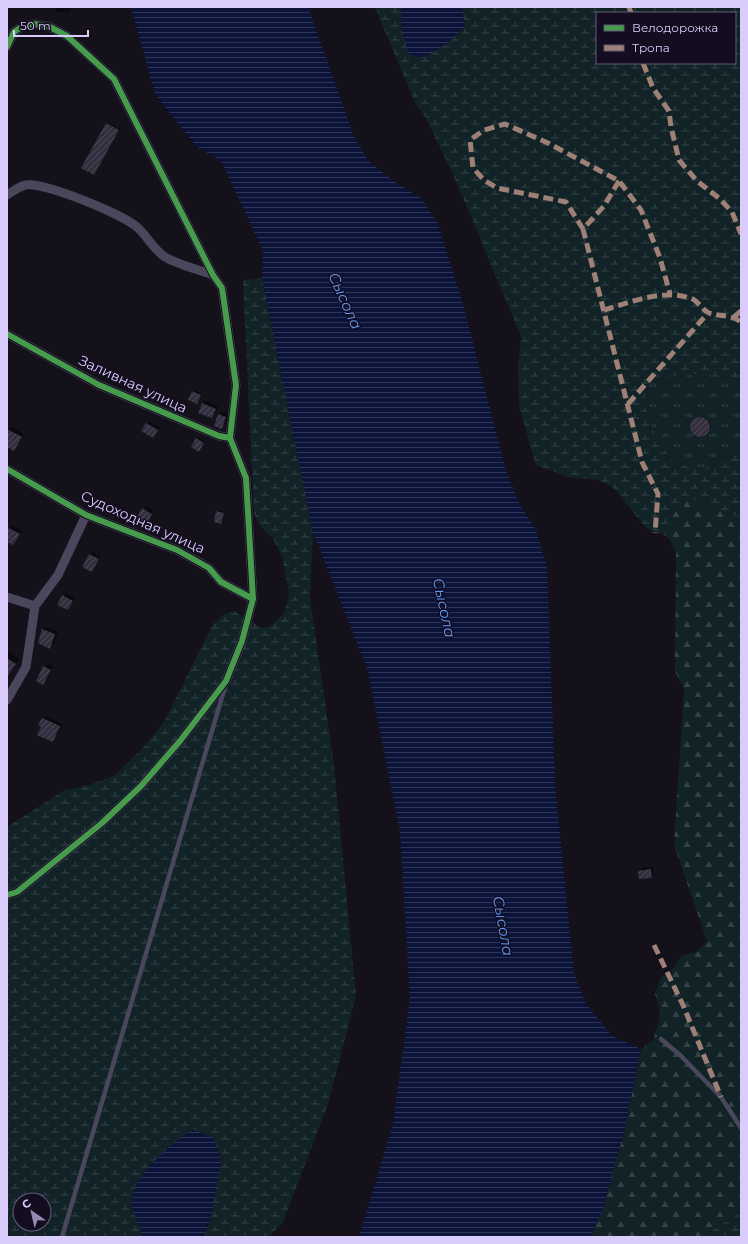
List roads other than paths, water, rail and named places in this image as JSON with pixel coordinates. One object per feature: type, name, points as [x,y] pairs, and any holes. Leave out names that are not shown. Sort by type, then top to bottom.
[{"type":"street","points":[[7,47],[14,32],[23,26],[35,24],[50,27],[67,36],[114,79],[213,275],[222,288],[236,385],[230,438],[246,478],[253,599],[242,641],[226,681],[180,742],[141,786],[90,833],[17,892],[7,895]]},
{"type":"street","points":[[7,196],[26,185],[40,186],[77,198],[109,211],[138,228],[153,248],[166,258],[213,275]]},
{"type":"street","name":"Заливная улица","points":[[7,334],[99,385],[219,436],[230,438]]},
{"type":"street","name":"Судоходная улица","points":[[7,469],[86,515],[177,550],[209,568],[221,582],[253,599]]},
{"type":"street","points":[[7,700],[26,667],[35,606],[58,575],[86,515]]},
{"type":"street","points":[[7,597],[35,606]]},
{"type":"lane","points":[[62,1237],[226,681]]},
{"type":"lane","points":[[660,1039],[681,1056],[722,1097],[741,1128]]},
{"type":"water","name":"Сысола","points":[[131,7],[308,7],[353,134],[369,162],[395,182],[422,199],[438,224],[463,304],[506,471],[519,503],[536,530],[547,568],[555,785],[574,974],[586,1004],[612,1036],[641,1049],[624,1131],[603,1209],[590,1237],[359,1237],[393,1124],[410,998],[400,831],[368,671],[313,532],[262,278],[263,250],[221,161],[196,146],[155,94]]},
{"type":"water","points":[[401,7],[461,7],[463,11],[464,27],[448,43],[423,58],[408,54],[401,24]]},
{"type":"water","points":[[194,1130],[214,1138],[221,1161],[211,1217],[204,1237],[143,1237],[131,1205],[136,1184],[150,1165],[179,1138]]}]
